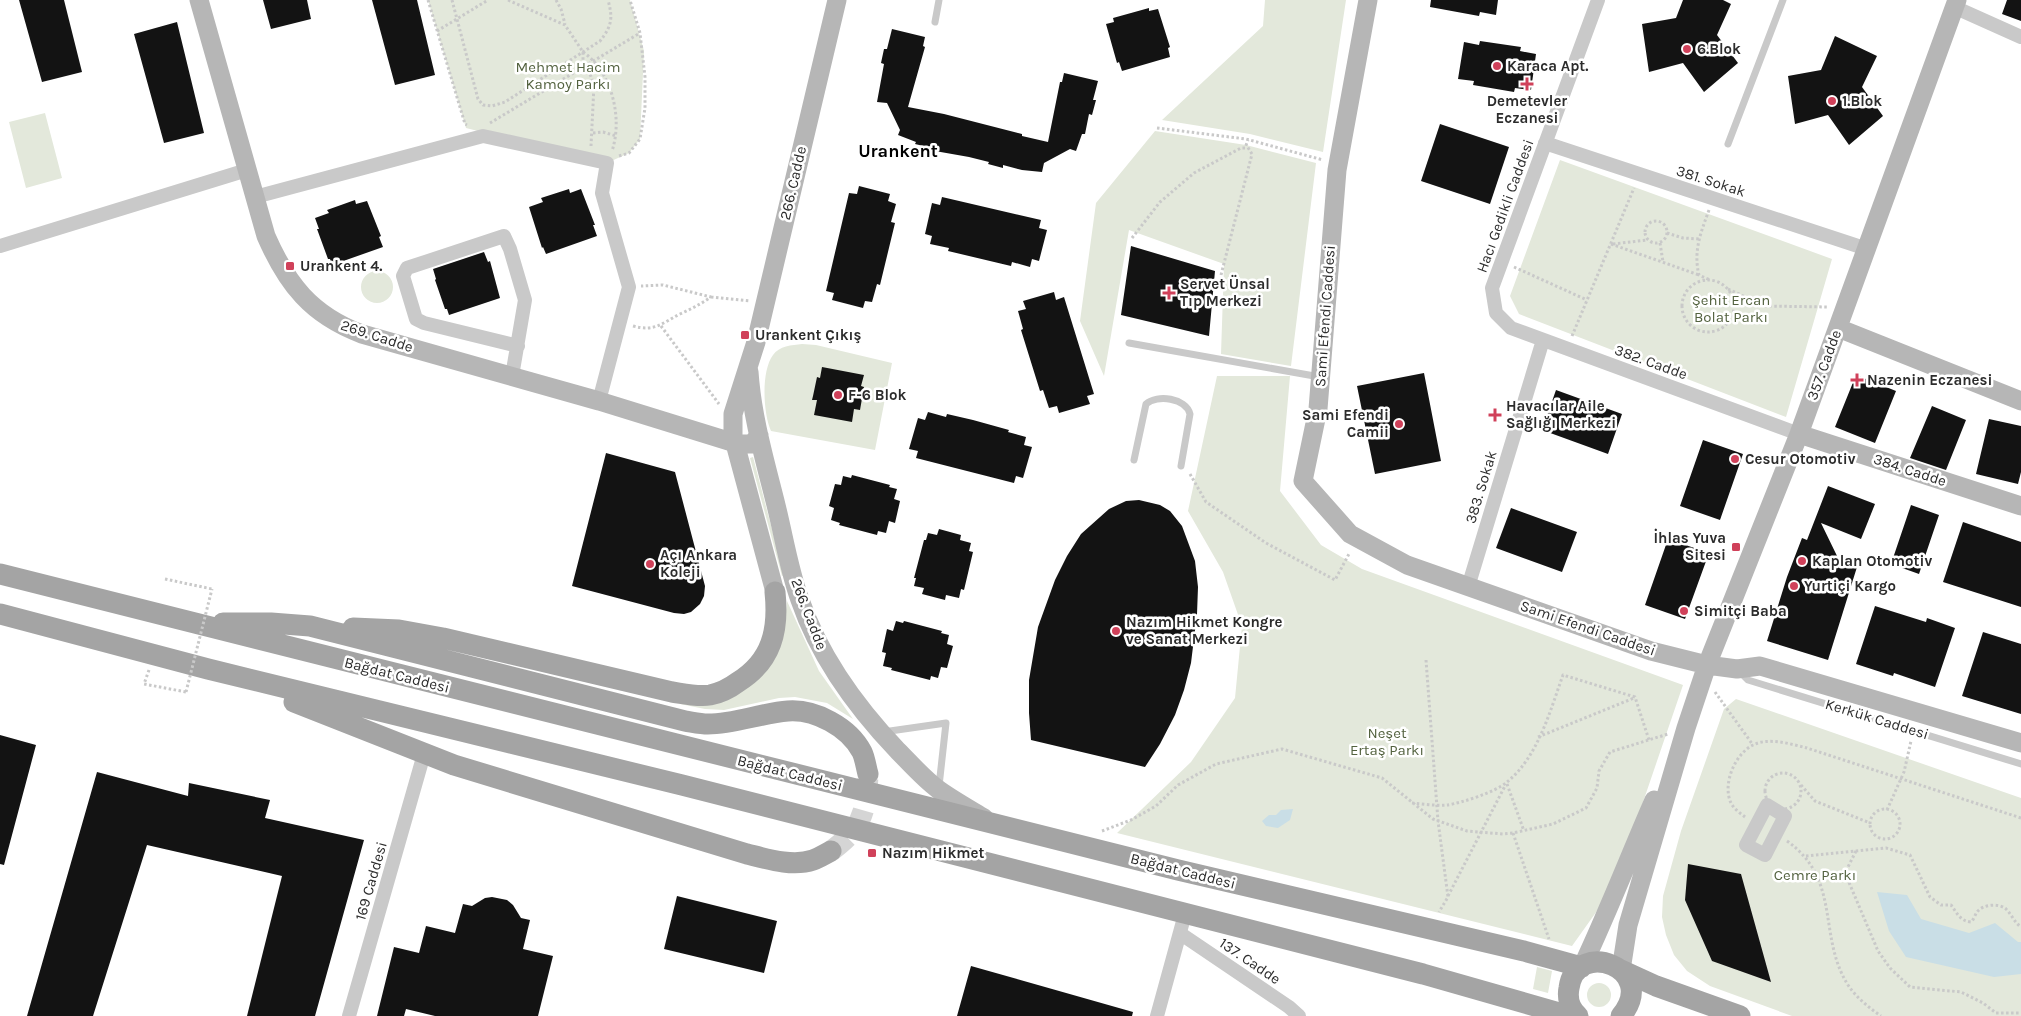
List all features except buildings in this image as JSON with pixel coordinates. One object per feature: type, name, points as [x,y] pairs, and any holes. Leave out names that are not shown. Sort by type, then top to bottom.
[{"type":"main road","name":"269. Cadde","points":[[199,0],[254,197],[275,258],[289,280],[307,300],[332,321],[362,334],[599,401],[735,442]]},
{"type":"main road","name":"266. Cadde","points":[[775,592],[772,574],[735,442],[732,422],[749,366],[837,0]]},
{"type":"main road","name":"Sami Efendi Caddesi","points":[[1368,0],[1337,170],[1318,409],[1303,481],[1350,534],[1407,566],[1705,670]]},
{"type":"main road","name":"357. Cadde","points":[[1686,728],[1705,670],[1799,434],[1956,4]]},
{"type":"main road","points":[[1838,328],[2021,401]]},
{"type":"main road","name":"266. Cadde","points":[[749,366],[757,429],[799,599],[810,628],[827,661],[848,693],[880,732],[918,772],[939,790],[994,824]]},
{"type":"main road","points":[[705,433],[746,418],[757,429],[755,442],[750,445],[735,442]]},
{"type":"main road","name":"384. Cadde","points":[[1799,434],[2021,506]]},
{"type":"main road","name":"Bağdat Caddesi","points":[[0,574],[994,824],[1582,967],[1591,962],[1602,961],[1656,986],[1740,1016]]},
{"type":"main road","points":[[200,625],[230,622],[271,623],[399,630],[442,638],[672,692],[712,695],[730,688],[749,675],[759,666],[768,652],[778,613],[775,592]]},
{"type":"main road","points":[[0,614],[208,670],[691,788],[1423,974],[1570,1016]]},
{"type":"main road","points":[[310,626],[685,721],[708,724],[731,722],[789,711],[808,713],[822,717],[851,737],[862,752],[868,774]]},
{"type":"main road","name":"Kerkük Caddesi","points":[[1705,670],[1760,666],[2021,743]]},
{"type":"main road","points":[[208,670],[454,765],[747,854],[774,861],[791,862],[812,860],[831,851]]},
{"type":"main road","points":[[1578,1016],[1570,1004],[1568,994],[1569,983],[1574,974],[1582,967],[1599,930],[1614,890],[1686,728]]},
{"type":"main road","points":[[1621,1016],[1628,1008],[1631,998],[1628,978],[1621,970],[1628,925],[1686,728]]},
{"type":"street","name":"Hacı Gedikli Caddesi","points":[[1496,313],[1492,288],[1598,0]]},
{"type":"street","points":[[1956,4],[2021,37]]},
{"type":"street","points":[[254,197],[483,136],[588,159],[608,161],[602,193],[629,287],[599,401]]},
{"type":"street","name":"381. Sokak","points":[[1545,143],[1866,249]]},
{"type":"street","points":[[0,246],[247,170]]},
{"type":"street","points":[[512,376],[518,346],[525,300],[510,249],[504,236],[407,268],[403,276],[416,319],[518,346]]},
{"type":"street","name":"382. Cadde","points":[[1496,313],[1511,328],[1799,434]]},
{"type":"street","name":"383. Sokak","points":[[1468,587],[1543,340]]},
{"type":"street","name":"169 Caddesi","points":[[349,1016],[424,754]]},
{"type":"street","points":[[1157,1016],[1185,914]]},
{"type":"street","name":"137. Cadde","points":[[1180,934],[1289,1007],[1299,1016]]},
{"type":"lane","points":[[935,22],[939,0]]},
{"type":"lane","points":[[1728,144],[1783,0]]},
{"type":"lane","points":[[1129,343],[1321,377]]},
{"type":"lane","points":[[1134,460],[1146,404],[1151,400],[1159,398],[1183,403],[1189,410],[1182,466]]},
{"type":"lane","name":"Kerkük Caddesi","points":[[1736,669],[1748,680],[2021,764]]},
{"type":"lane","points":[[880,732],[946,723],[939,790]]},
{"type":"path","points":[[428,0],[465,124],[471,127]]},
{"type":"path","points":[[452,0],[478,99],[483,105],[492,106],[505,102],[600,41],[610,29],[611,18],[608,0]]},
{"type":"path","points":[[437,31],[488,0]]},
{"type":"path","points":[[508,0],[565,25]]},
{"type":"path","points":[[556,0],[561,9],[565,25],[583,52],[595,60],[608,85],[616,108],[616,136],[608,161]]},
{"type":"path","points":[[608,161],[629,153],[640,140],[645,108],[645,77],[640,33],[630,0]]},
{"type":"path","points":[[485,126],[640,33]]},
{"type":"path","points":[[583,52],[583,67],[590,74],[594,85],[593,133],[588,159]]},
{"type":"path","points":[[1157,128],[1248,140],[1316,157],[1334,165],[1337,170]]},
{"type":"path","points":[[593,133],[603,132],[616,136]]},
{"type":"path","points":[[1132,238],[1160,202],[1194,173],[1241,148],[1245,148],[1248,140]]},
{"type":"path","points":[[1221,275],[1252,154],[1246,145]]},
{"type":"path","points":[[1567,349],[1640,174]]},
{"type":"path","points":[[1699,275],[1696,262],[1699,239],[1712,198]]},
{"type":"path","points":[[1611,244],[1647,240],[1653,244],[1660,243],[1665,239],[1667,233],[1663,224],[1652,222],[1645,229],[1647,240]]},
{"type":"path","points":[[1667,233],[1683,238],[1699,239]]},
{"type":"path","points":[[1660,243],[1663,262]]},
{"type":"path","points":[[1611,244],[1723,284],[1728,289],[1764,306],[1815,308],[1846,306]]},
{"type":"path","points":[[1502,262],[1587,300]]},
{"type":"path","points":[[1710,280],[1702,280],[1694,284],[1683,298],[1684,316],[1696,328],[1704,331],[1713,331],[1722,328],[1728,322],[1734,306],[1728,289]]},
{"type":"path","points":[[636,288],[652,284],[662,285],[711,297],[764,303]]},
{"type":"path","points":[[627,324],[640,328],[661,326],[711,297]]},
{"type":"path","points":[[661,326],[732,422]]},
{"type":"path","points":[[1190,474],[1206,502],[1266,542],[1335,580],[1358,538]]},
{"type":"path","points":[[144,684],[186,692],[212,589],[165,579]]},
{"type":"path","points":[[1426,660],[1438,821],[1448,897]]},
{"type":"path","points":[[1705,670],[1753,744]]},
{"type":"path","points":[[1429,930],[1448,897],[1506,783],[1527,759],[1563,675],[1635,697]]},
{"type":"path","points":[[1538,737],[1635,697]]},
{"type":"path","points":[[1635,697],[1650,740]]},
{"type":"path","points":[[1888,810],[1901,779],[1913,730]]},
{"type":"path","points":[[1071,843],[1131,820],[1156,806],[1178,786],[1216,764],[1282,749],[1382,778],[1412,804],[1438,821],[1467,831],[1514,833],[1553,824],[1586,808],[1597,788],[1599,771],[1610,752],[1666,735]]},
{"type":"path","points":[[1749,819],[1734,807],[1730,801],[1729,780],[1738,760],[1753,744],[1775,742],[1800,746],[2021,818]]},
{"type":"path","points":[[1800,785],[1800,797],[1797,802],[1788,808],[1776,807],[1771,804],[1766,794],[1767,782],[1776,774],[1788,773],[1793,776],[1815,801],[1870,823],[1876,836],[1885,839],[1894,836],[1900,823],[1896,814],[1888,810],[1878,811],[1874,814],[1870,823]]},
{"type":"path","points":[[1412,804],[1446,805],[1475,798],[1506,783]]},
{"type":"path","points":[[1506,783],[1524,831]]},
{"type":"path","points":[[1514,833],[1549,935],[1554,959]]},
{"type":"path","points":[[1781,837],[1805,856],[1818,876],[1836,957],[1848,986],[1881,1016]]},
{"type":"path","points":[[1805,856],[1886,848],[1910,855],[1930,897],[1941,905],[1951,904],[1960,918],[1971,922],[1978,911],[1986,906],[1996,905],[2005,908],[2016,924],[2021,927]]},
{"type":"path","points":[[1856,851],[1845,873],[1878,951],[1890,968],[1910,987],[1961,992],[1983,1003],[1996,1013],[2021,1013]]},
{"type":"green space","name":"Mehmet Hacim Kamoy Parkı","points":[[428,0],[630,0],[644,51],[640,139],[629,153],[607,163],[466,128]]},
{"type":"green space","points":[[1265,0],[1346,0],[1323,152],[1250,134],[1162,120],[1263,26]]},
{"type":"green space","points":[[45,113],[62,178],[26,188],[9,122]]},
{"type":"green space","points":[[1155,131],[1246,145],[1316,163],[1291,366],[1221,354],[1224,264],[1129,230],[1104,376],[1080,321],[1096,203]]},
{"type":"green space","name":"Şehit Ercan Bolat Parkı","points":[[1560,160],[1832,259],[1786,417],[1519,314],[1510,296]]},
{"type":"green space","points":[[377,271],[383,272],[388,276],[392,281],[392,293],[388,298],[383,302],[377,303],[371,302],[366,298],[362,293],[361,287],[362,281],[366,276],[371,272]]},
{"type":"green space","points":[[816,345],[892,363],[875,450],[771,431],[766,414],[764,392],[769,362],[776,352],[786,346]]},
{"type":"green space","name":"Neşet Ertaş Parkı","points":[[1217,376],[1290,376],[1280,491],[1321,545],[1362,569],[1683,685],[1614,887],[1572,946],[1117,833],[1191,762],[1235,698],[1242,626],[1223,572],[1188,511]]},
{"type":"green space","points":[[753,457],[784,575],[782,576],[750,458]]},
{"type":"green space","points":[[787,601],[819,671],[853,719],[827,703],[795,697],[779,698],[724,710],[705,709],[680,704],[709,702],[785,623]]},
{"type":"green space","name":"Cemre Parkı","points":[[1736,699],[2021,798],[2021,1016],[1792,1016],[1710,986],[1687,971],[1674,955],[1666,935],[1662,917],[1663,896],[1681,831],[1724,709]]},
{"type":"green space","points":[[1537,967],[1552,971],[1548,993],[1533,989]]},
{"type":"green space","points":[[1599,983],[1604,984],[1610,990],[1610,1000],[1604,1006],[1599,1007],[1594,1006],[1588,1000],[1587,995],[1588,990],[1594,984]]},
{"type":"water","points":[[1293,809],[1290,820],[1278,828],[1266,826],[1262,821],[1269,815],[1276,815],[1281,810]]},
{"type":"water","points":[[1877,892],[1907,895],[1921,919],[1969,933],[1995,923],[2018,942],[2021,942],[2021,974],[1994,977],[1906,957],[1889,931]]},
{"type":"tunnel","points":[[831,851],[850,835],[860,819],[866,800],[868,775]]},
{"type":"place","name":"6.Blok","points":[[1687,49]]},
{"type":"place","name":"Karaca Apt.","points":[[1497,66]]},
{"type":"place","name":"Demetevler Eczanesi","points":[[1527,84]]},
{"type":"place","name":"1.Blok","points":[[1832,101]]},
{"type":"place","name":"Urankent 4.","points":[[290,266]]},
{"type":"place","name":"Servet Ünsal Tıp Merkezi","points":[[1169,293]]},
{"type":"place","name":"Urankent Çıkış","points":[[745,335]]},
{"type":"place","name":"Nazenin Eczanesi","points":[[1857,380]]},
{"type":"place","name":"F-6 Blok","points":[[838,395]]},
{"type":"place","name":"Havacılar Aile Sağlığı Merkezi","points":[[1495,415]]},
{"type":"place","name":"Sami Efendi Camii","points":[[1399,424]]},
{"type":"place","name":"Cesur Otomotiv","points":[[1735,459]]},
{"type":"place","name":"İhlas Yuva Sitesi","points":[[1736,547]]},
{"type":"place","name":"Kaplan Otomotiv","points":[[1802,561]]},
{"type":"place","name":"Açı Ankara Koleji","points":[[650,564]]},
{"type":"place","name":"Yurtiçi Kargo","points":[[1794,586]]},
{"type":"place","name":"Simitçi Baba","points":[[1684,611]]},
{"type":"place","name":"Nazım Hikmet Kongre ve Sanat Merkezi","points":[[1116,631]]},
{"type":"place","name":"Nazım Hikmet","points":[[872,853]]},
{"type":"district","name":"Urankent","points":[[898,151]]}]
